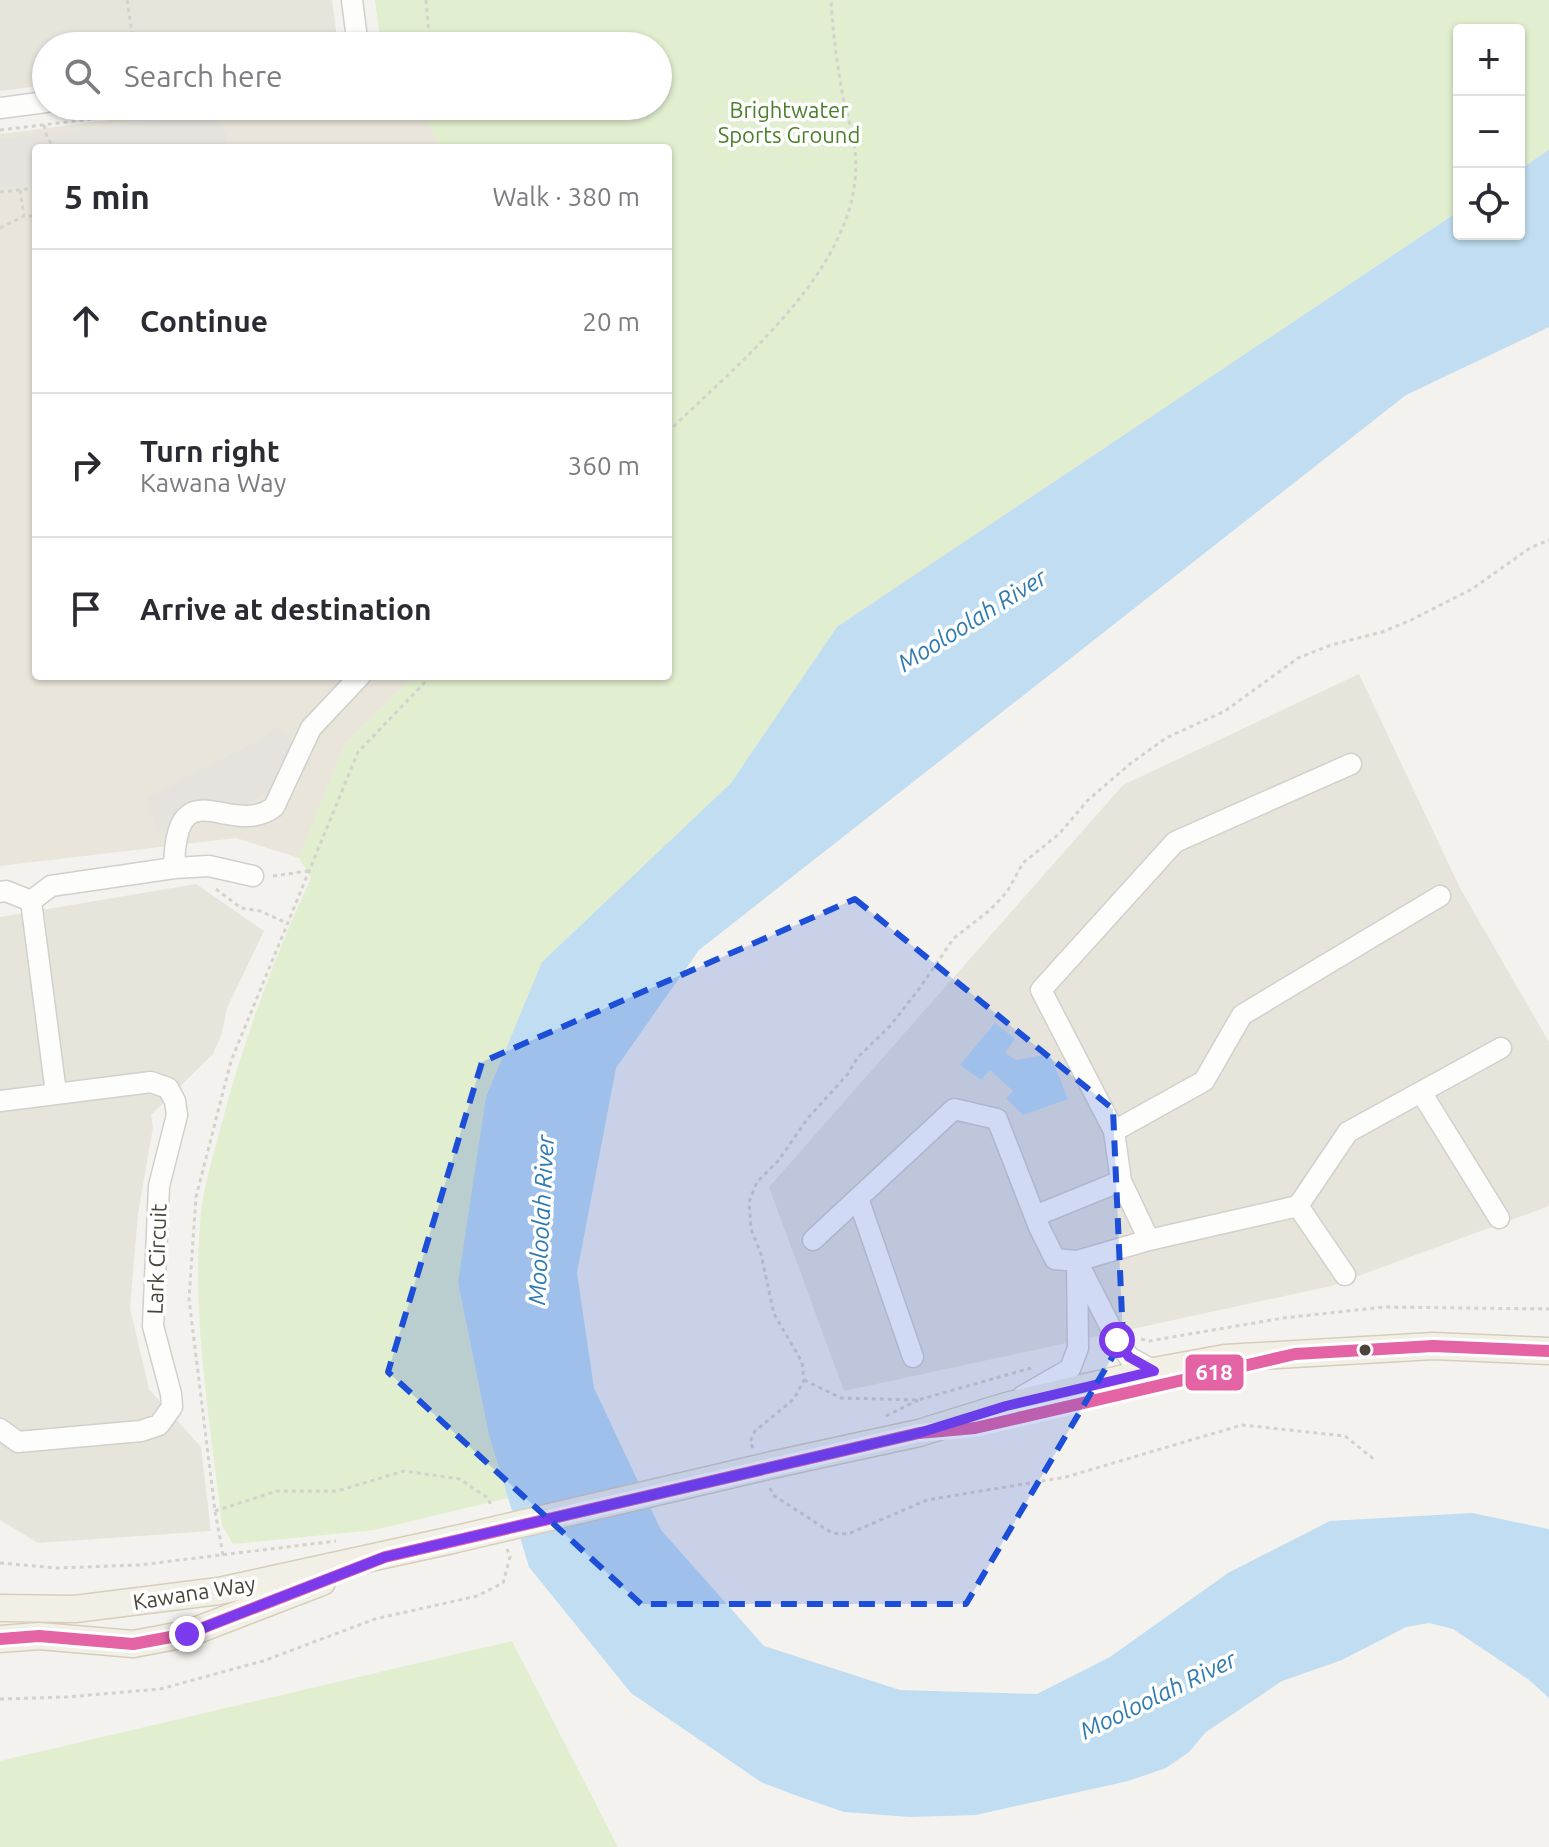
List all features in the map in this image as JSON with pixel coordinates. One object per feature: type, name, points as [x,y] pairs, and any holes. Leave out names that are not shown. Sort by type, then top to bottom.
[{"type":"main road","name":"Kawana Way","points":[[0,1608],[75,1609],[219,1591],[385,1557],[919,1433],[1006,1406],[1154,1371],[1225,1358],[1433,1346],[1549,1351]]},
{"type":"main road","name":"Kawana Way","points":[[919,1433],[975,1428],[1295,1354]]},
{"type":"main road","name":"Kawana Way","points":[[0,1639],[39,1636],[133,1644],[187,1634],[385,1557]]},
{"type":"street","points":[[352,0],[356,32]]},
{"type":"street","points":[[0,108],[32,104]]},
{"type":"street","points":[[174,868],[175,839],[180,822],[189,814],[204,811],[253,815],[265,814],[274,807],[311,728],[356,680]]},
{"type":"street","points":[[1149,1240],[1121,1181],[1114,1131],[1041,990],[1175,842],[1351,764]]},
{"type":"street","points":[[31,901],[51,886],[174,868],[209,866],[253,876]]},
{"type":"street","points":[[0,892],[6,891],[31,901]]},
{"type":"street","points":[[1114,1131],[1204,1081],[1242,1015],[1440,896]]},
{"type":"street","points":[[31,901],[56,1093]]},
{"type":"street","points":[[813,1240],[954,1109],[997,1119],[1055,1259],[1077,1261],[1149,1240],[1298,1206],[1348,1132],[1501,1048]]},
{"type":"street","name":"Lark Circuit","points":[[0,1101],[151,1082],[168,1088],[175,1101],[177,1115],[159,1186],[153,1326],[172,1407],[159,1425],[141,1431],[18,1442],[0,1429]]},
{"type":"street","points":[[1421,1092],[1499,1218]]},
{"type":"street","points":[[1035,1216],[1121,1181]]},
{"type":"street","points":[[858,1198],[913,1357]]},
{"type":"street","points":[[1298,1206],[1345,1275]]},
{"type":"street","points":[[1077,1261],[1117,1340],[1129,1357],[1154,1371]]},
{"type":"street","points":[[1006,1406],[1070,1369],[1078,1348],[1077,1261]]},
{"type":"path","points":[[127,0],[132,32]]},
{"type":"path","points":[[426,0],[429,32]]},
{"type":"path","points":[[672,428],[791,310],[810,286],[845,228],[855,195],[855,150],[838,73],[831,0]]},
{"type":"path","points":[[0,130],[85,120]]},
{"type":"path","points":[[44,125],[51,144]]},
{"type":"path","points":[[0,192],[32,188]]},
{"type":"path","points":[[20,190],[24,216]]},
{"type":"path","points":[[0,228],[24,216],[32,216]]},
{"type":"path","points":[[1376,1461],[1345,1436],[1242,1425],[1066,1477],[927,1500],[848,1534],[832,1533],[773,1495],[766,1467],[750,1442],[755,1431],[794,1399],[804,1380],[802,1362],[774,1314],[761,1254],[751,1229],[749,1202],[757,1182],[778,1161],[808,1118],[847,1075],[858,1057],[890,1026],[954,938],[990,910],[1007,892],[1023,863],[1060,833],[1088,800],[1131,763],[1166,738],[1225,711],[1298,658],[1409,621],[1472,589],[1530,548],[1549,540]]},
{"type":"path","points":[[223,1555],[189,1299],[196,1197],[231,1061],[358,752],[427,680]]},
{"type":"path","points":[[253,876],[282,876],[308,871]]},
{"type":"path","points":[[208,882],[241,908],[260,911],[287,923]]},
{"type":"path","points":[[0,1563],[57,1568],[112,1566],[350,1540]]},
{"type":"highlighted area","points":[[855,899],[1113,1109],[1123,1339],[966,1604],[641,1604],[388,1372],[482,1062]]},
{"type":"shaded area","points":[[0,0],[332,0],[336,32],[32,32],[32,87],[0,91]]},
{"type":"shaded area","points":[[110,120],[427,120],[438,144],[32,144],[32,680],[410,680],[345,744],[299,858],[236,838],[0,866],[0,134]]},
{"type":"shaded area","points":[[162,120],[217,120],[228,137],[225,144],[32,144],[32,185],[0,189],[0,139]]},
{"type":"shaded area","points":[[1359,674],[1460,888],[1549,1042],[1549,1206],[1331,1286],[844,1391],[769,1187],[1123,785]]},
{"type":"shaded area","points":[[278,726],[294,745],[274,789],[244,806],[195,804],[175,814],[168,829],[159,833],[146,798],[263,738]]},
{"type":"shaded area","points":[[196,884],[264,931],[227,1008],[222,1033],[213,1054],[151,1115],[153,1127],[138,1214],[130,1308],[149,1389],[201,1447],[211,1531],[38,1543],[0,1520],[0,917]]},
{"type":"green space","name":"Brightwater Sports Ground","points":[[375,0],[1549,0],[1549,150],[1525,166],[1525,24],[1453,24],[1453,215],[838,627],[731,783],[542,962],[458,1283],[489,1435],[508,1498],[374,1530],[233,1544],[222,1525],[204,1374],[198,1261],[201,1212],[213,1156],[248,1036],[311,878],[299,858],[345,744],[410,680],[672,680],[672,144],[438,144],[427,120],[672,120],[672,32],[379,32]]},
{"type":"green space","points":[[512,1641],[618,1847],[0,1847],[0,1761]]},
{"type":"water","name":"Mooloolah River","points":[[1549,150],[1549,327],[1406,395],[699,950],[616,1068],[577,1273],[594,1388],[661,1530],[764,1646],[900,1690],[1037,1694],[1110,1657],[1228,1573],[1330,1521],[1472,1513],[1549,1529],[1549,1698],[1528,1679],[1453,1629],[1429,1623],[1406,1627],[1342,1660],[1282,1681],[1206,1732],[1189,1752],[1166,1768],[1128,1781],[976,1815],[910,1817],[844,1812],[761,1782],[631,1693],[529,1567],[489,1435],[458,1283],[486,1097],[542,962],[731,783],[837,627],[1453,215],[1453,240],[1525,240],[1525,166]]},
{"type":"water","points":[[995,1023],[1015,1039],[1005,1053],[1016,1060],[1050,1054],[1068,1099],[1023,1115],[1006,1098],[1013,1091],[990,1070],[981,1080],[960,1065]]},
{"type":"transit line","name":"618","points":[[0,1639],[39,1636],[133,1644],[187,1634],[385,1557],[919,1433],[975,1428],[1295,1354],[1433,1346],[1549,1351]]},
{"type":"route","points":[[187,1634],[385,1557],[919,1433],[1006,1406],[1154,1371],[1129,1357],[1117,1340]]}]
